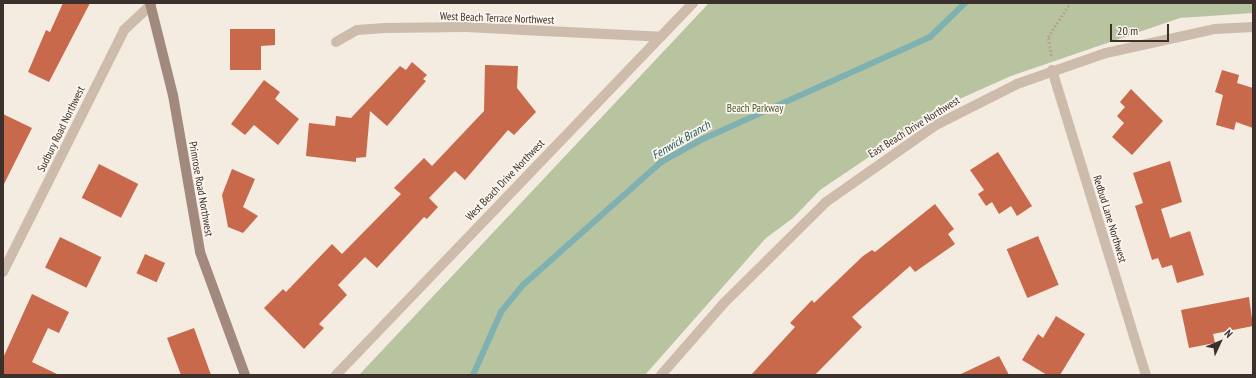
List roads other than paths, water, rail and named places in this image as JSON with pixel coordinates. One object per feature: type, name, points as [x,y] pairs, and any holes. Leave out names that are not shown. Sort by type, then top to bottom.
[{"type":"street","name":"West Beach Drive Northwest","points":[[336,375],[693,3]]},
{"type":"street","name":"Sudbury Road Northwest","points":[[3,272],[124,30],[150,4]]},
{"type":"street","name":"Primrose Road Northwest","points":[[150,4],[173,96],[200,252],[245,375]]},
{"type":"street","name":"West Beach Terrace Northwest","points":[[336,42],[357,30],[385,28],[466,27],[661,37]]},
{"type":"street","name":"East Beach Drive Northwest","points":[[661,375],[758,268],[839,191],[936,125],[1004,90],[1052,70],[1106,52],[1215,29],[1253,27]]},
{"type":"street","name":"Redbud Lane Northwest","points":[[1052,70],[1146,375]]},
{"type":"waterway","name":"Fenwick Branch","points":[[473,375],[501,312],[523,285],[661,162],[703,139],[930,37],[965,3]]},
{"type":"park label","name":"Beach Parkway","points":[[755,108]]}]
